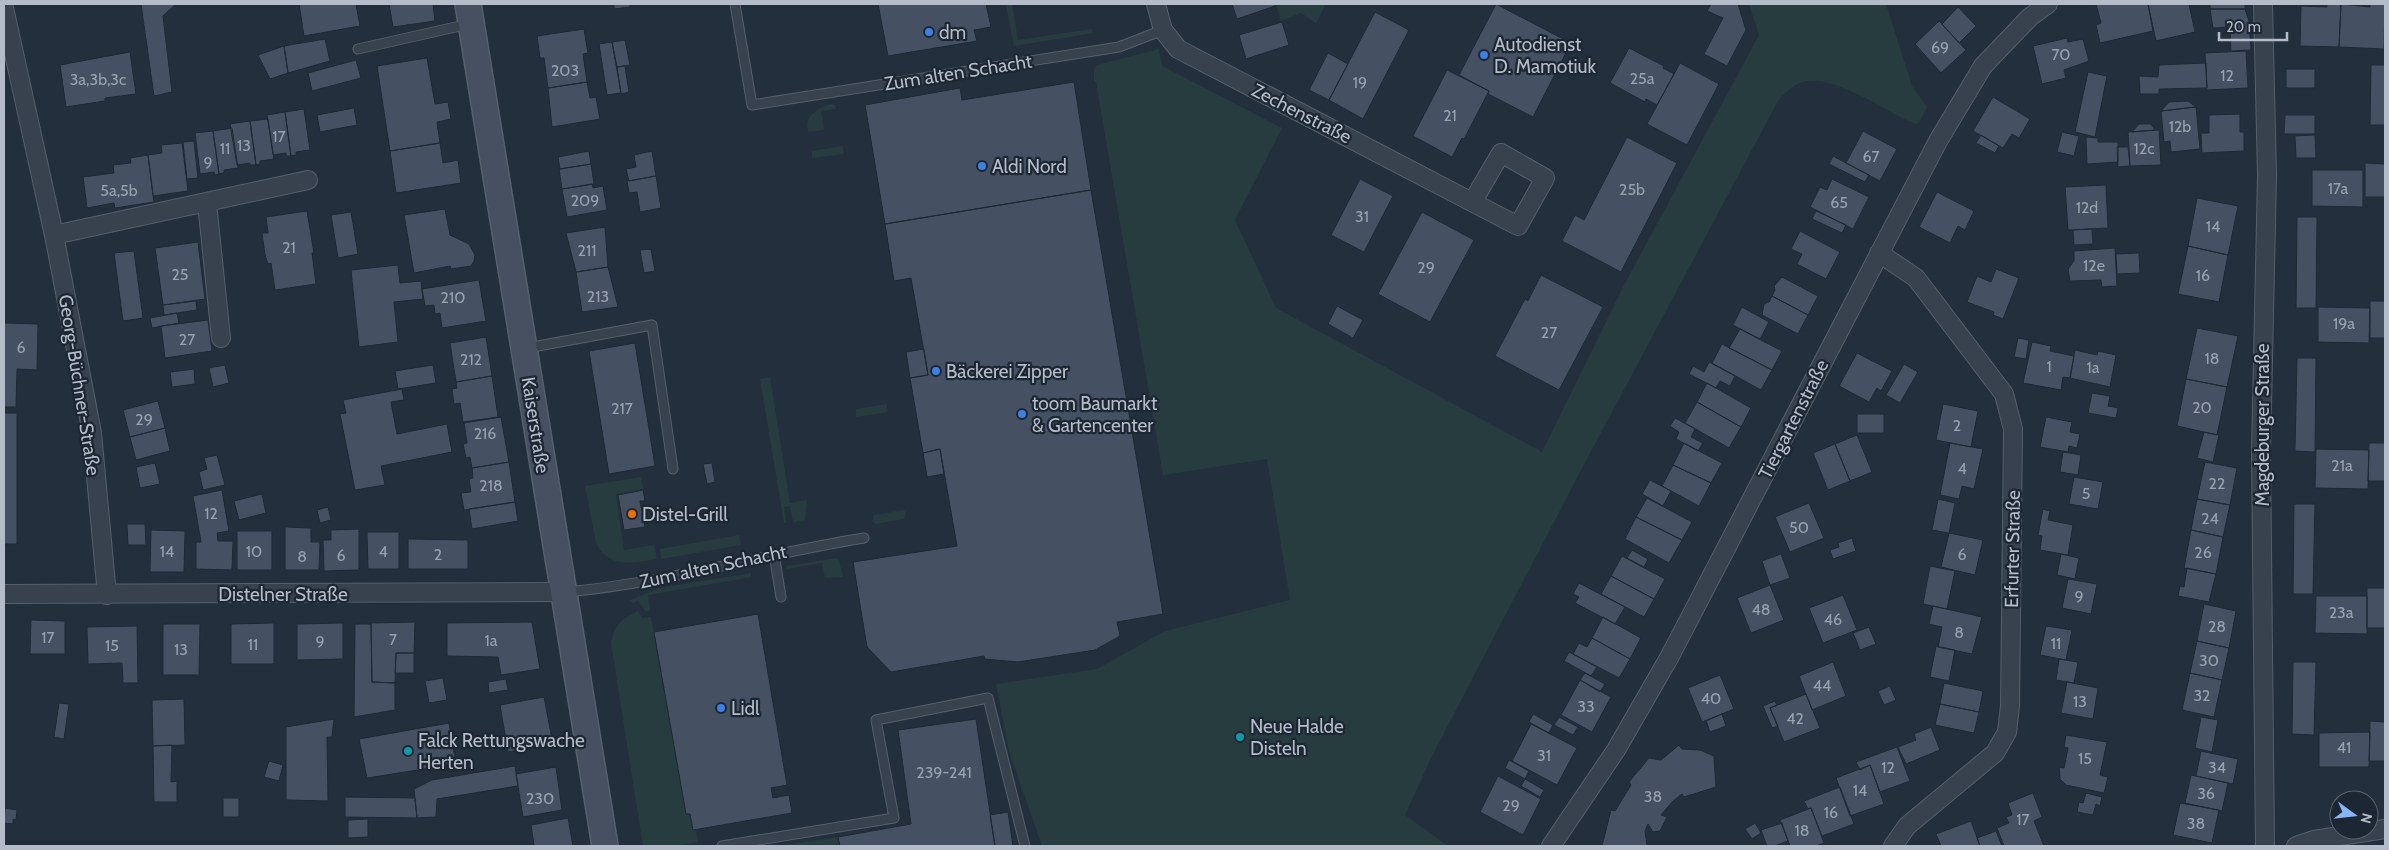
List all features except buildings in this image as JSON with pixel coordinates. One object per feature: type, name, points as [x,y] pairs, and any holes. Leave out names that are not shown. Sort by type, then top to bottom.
[{"type":"main road","name":"Kaiserstraße","points":[[470,13],[605,846]]},
{"type":"street","name":"Zechenstraße","points":[[1156,4],[1162,30],[1178,50],[1473,201]]},
{"type":"street","name":"Tiergartenstraße","points":[[1551,846],[1616,750],[1670,656],[1938,141],[1983,66],[2030,18],[2048,4]]},
{"type":"street","name":"Magdeburger Straße","points":[[2263,4],[2267,175],[2261,442],[2265,846]]},
{"type":"street","name":"Georg-Büchner-Straße","points":[[4,8],[54,235],[92,432],[107,595]]},
{"type":"street","points":[[54,235],[308,180]]},
{"type":"street","points":[[207,203],[221,338]]},
{"type":"street","name":"Erfurter Straße","points":[[1879,252],[1916,278],[2004,394],[2013,429],[2010,706],[2008,732],[1994,753],[1907,826],[1893,846]]},
{"type":"street","name":"Distelner Straße","points":[[4,594],[563,592]]},
{"type":"street","points":[[2296,846],[2314,840],[2385,829]]},
{"type":"lane","name":"Zum alten Schacht","points":[[735,4],[752,105],[1119,47],[1162,30]]},
{"type":"lane","points":[[358,49],[470,13]]},
{"type":"lane","points":[[524,349],[652,325],[673,469]]},
{"type":"lane","name":"Zum alten Schacht","points":[[563,592],[615,587],[774,554],[864,538]]},
{"type":"lane","points":[[774,554],[781,597]]},
{"type":"lane","points":[[722,846],[894,818],[876,720],[988,698],[1025,846]]},
{"type":"green space","points":[[1006,4],[1012,4],[1018,40],[1092,29],[1093,33],[1014,46]]},
{"type":"green space","points":[[1276,4],[1326,4],[1316,23],[1301,13],[1281,21]]},
{"type":"green space","points":[[1749,4],[1886,4],[1912,86],[1927,107],[1919,123],[1915,124],[1844,88],[1815,81],[1795,85],[1778,101],[1580,472],[1432,756],[1405,815],[1448,846],[1042,846],[1009,751],[996,684],[1097,669],[1165,631],[1290,600],[1267,459],[1163,475],[1096,82],[1094,82],[1094,70],[1097,65],[1159,49],[1162,66],[1282,128],[1235,220],[1276,308],[1542,452],[1624,285],[1759,35]]},
{"type":"green space","points":[[832,104],[835,105],[836,109],[821,111],[824,130],[809,132],[807,127],[810,117],[817,110]]},
{"type":"green space","points":[[843,146],[844,154],[812,158],[812,151]]},
{"type":"green space","points":[[770,377],[790,503],[807,500],[805,520],[793,522],[790,506],[784,507],[786,523],[784,523],[760,379]]},
{"type":"green space","points":[[887,404],[888,412],[856,417],[856,409]]},
{"type":"green space","points":[[641,477],[643,489],[616,494],[624,550],[654,545],[657,559],[631,563],[615,561],[601,551],[596,543],[585,486]]},
{"type":"green space","points":[[903,510],[906,512],[904,519],[876,524],[872,521],[874,515]]},
{"type":"green space","points":[[739,535],[741,545],[661,559],[660,549]]},
{"type":"green space","points":[[837,558],[843,577],[825,578],[822,563],[787,569],[787,566]]},
{"type":"green space","points":[[751,573],[751,577],[648,595],[650,610],[646,612],[638,601],[633,603],[630,600],[660,588]]},
{"type":"green space","points":[[638,611],[642,618],[651,617],[686,814],[690,814],[693,830],[696,830],[698,842],[674,846],[643,846],[611,643],[619,623]]},
{"type":"green space","points":[[838,837],[840,846],[779,846]]},
{"type":"place","name":"dm","points":[[929,32]]},
{"type":"place","name":"Autodienst D. Mamotiuk","points":[[1484,55]]},
{"type":"place","name":"Aldi Nord","points":[[982,166]]},
{"type":"place","name":"Bäckerei Zipper","points":[[936,371]]},
{"type":"place","name":"toom Baumarkt & Gartencenter","points":[[1022,414]]},
{"type":"place","name":"Distel-Grill","points":[[632,514]]},
{"type":"place","name":"Lidl","points":[[721,708]]},
{"type":"place","name":"Neue Halde Disteln","points":[[1240,737]]},
{"type":"place","name":"Falck Rettungswache Herten","points":[[408,751]]}]
